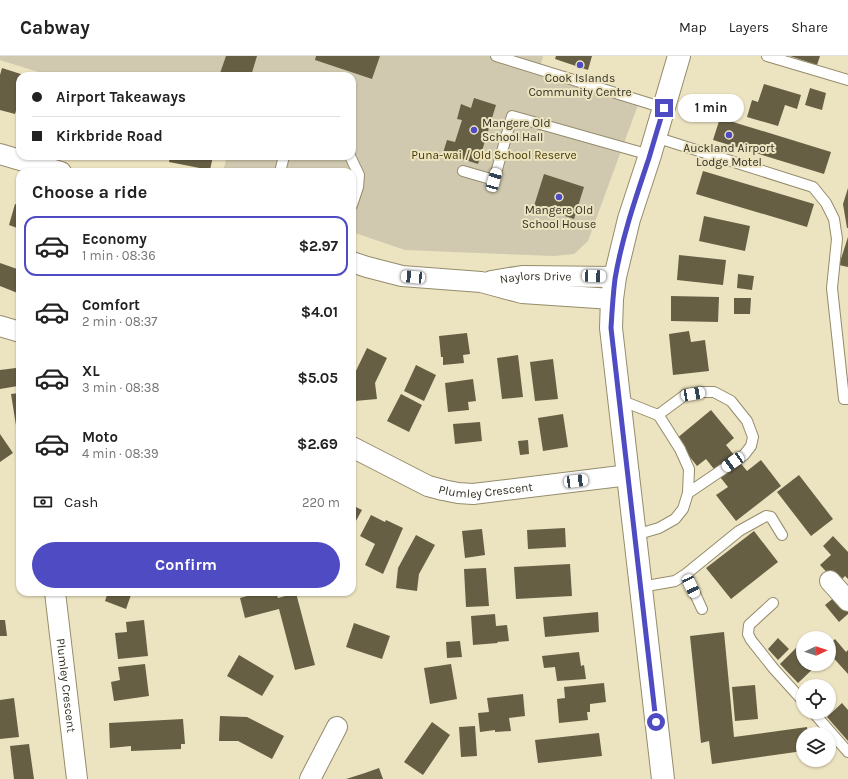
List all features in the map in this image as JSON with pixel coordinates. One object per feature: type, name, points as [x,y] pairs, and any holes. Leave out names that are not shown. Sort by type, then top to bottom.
[{"type":"main road","points":[[663,779],[611,328],[612,299],[615,277],[629,219],[679,56]]},
{"type":"street","points":[[0,154],[16,159]]},
{"type":"street","points":[[20,160],[47,168]]},
{"type":"street","name":"Naylors Drive","points":[[356,264],[402,276],[481,282],[522,293],[612,299]]},
{"type":"street","name":"Naylors Drive","points":[[481,282],[522,276],[615,277]]},
{"type":"street","points":[[0,326],[16,331]]},
{"type":"street","name":"Plumley Crescent","points":[[356,449],[428,486],[458,493],[473,494],[628,475]]},
{"type":"street","points":[[830,581],[848,601]]},
{"type":"street","name":"Plumley Crescent","points":[[55,596],[77,779]]},
{"type":"street","points":[[310,779],[337,727]]},
{"type":"lane","points":[[496,56],[664,108]]},
{"type":"lane","points":[[767,56],[848,80]]},
{"type":"lane","points":[[463,171],[494,180],[512,116],[652,146],[813,186],[826,203],[834,219],[837,239],[832,288],[844,399],[848,399]]},
{"type":"lane","points":[[356,169],[359,175],[356,193]]},
{"type":"lane","points":[[658,416],[685,395],[701,392],[714,392],[731,401],[747,421],[752,437],[751,446],[744,455],[688,493]]},
{"type":"lane","points":[[620,400],[658,416],[680,449],[689,469],[688,493],[683,509],[675,519],[659,528],[635,535]]},
{"type":"lane","points":[[641,587],[675,581],[686,574],[739,531],[766,516],[771,517],[782,535]]},
{"type":"lane","points":[[686,574],[702,609]]},
{"type":"lane","points":[[773,603],[749,625],[748,634],[774,669],[796,693]]},
{"type":"lane","points":[[818,719],[848,752]]},
{"type":"green space","name":"Puna-wai / Old School Reserve","points":[[0,56],[543,56],[541,64],[638,105],[588,241],[574,254],[554,256],[405,250],[356,233],[356,168],[224,168],[226,160],[356,160],[356,72],[38,72],[0,60]]},
{"type":"building","points":[[226,56],[257,56],[252,72],[220,72]]},
{"type":"building","points":[[316,56],[380,56],[372,79],[356,74],[356,72],[351,72],[315,60]]},
{"type":"building","name":"Cook Islands Community Centre","points":[[556,56],[592,56],[588,70],[555,59]]},
{"type":"building","points":[[790,56],[820,56],[817,65]]},
{"type":"building","points":[[2,68],[16,72],[15,114],[0,110],[0,75]]},
{"type":"building","points":[[764,84],[801,95],[797,109],[785,105],[778,126],[747,117],[752,100],[758,102]]},
{"type":"building","points":[[810,88],[826,93],[822,110],[805,105]]},
{"type":"building","name":"Mangere Old School Hall","points":[[474,98],[496,105],[478,164],[443,153],[447,140],[455,142],[462,120],[457,119],[461,104],[471,108]]},
{"type":"building","points":[[720,118],[831,152],[824,174],[713,140]]},
{"type":"building","points":[[169,160],[212,160],[210,168],[200,168],[169,162]]},
{"type":"building","points":[[703,171],[814,204],[807,227],[696,194]]},
{"type":"building","name":"Mangere Old School House","points":[[544,174],[584,187],[574,219],[534,206]]},
{"type":"building","points":[[848,188],[848,228],[847,228],[843,204]]},
{"type":"building","points":[[15,204],[16,228],[9,225]]},
{"type":"building","points":[[704,216],[750,226],[745,251],[699,241]]},
{"type":"building","points":[[848,237],[848,267],[839,265]]},
{"type":"building","points":[[679,255],[726,260],[723,285],[677,280]]},
{"type":"building","points":[[0,263],[16,269],[16,292],[0,286]]},
{"type":"building","points":[[738,274],[754,276],[752,290],[737,288]]},
{"type":"building","points":[[671,296],[719,297],[718,322],[671,321]]},
{"type":"building","points":[[734,298],[751,298],[750,314],[734,314]]},
{"type":"building","points":[[689,331],[691,342],[705,340],[709,371],[673,375],[669,334]]},
{"type":"building","points":[[467,333],[470,354],[463,355],[464,363],[443,365],[439,336]]},
{"type":"building","points":[[367,348],[387,358],[375,383],[377,399],[356,401],[356,371]]},
{"type":"building","points":[[518,355],[523,397],[502,399],[497,358]]},
{"type":"building","points":[[553,359],[558,399],[535,401],[530,362]]},
{"type":"building","points":[[416,365],[436,375],[424,401],[404,391]]},
{"type":"building","points":[[16,368],[16,386],[0,389],[0,370]]},
{"type":"building","points":[[473,379],[476,401],[468,402],[469,410],[448,412],[445,383]]},
{"type":"building","points":[[16,393],[16,425],[11,394]]},
{"type":"building","points":[[401,394],[422,405],[409,432],[387,421]]},
{"type":"building","points":[[711,410],[734,438],[726,445],[747,471],[761,460],[781,486],[736,521],[716,495],[728,487],[706,459],[697,466],[676,439]]},
{"type":"building","points":[[563,414],[568,447],[543,451],[538,418]]},
{"type":"building","points":[[480,422],[482,441],[455,444],[453,424]]},
{"type":"building","points":[[0,434],[13,453],[0,462]]},
{"type":"building","points":[[528,440],[529,454],[520,455],[518,441]]},
{"type":"building","points":[[799,475],[833,519],[811,536],[777,492]]},
{"type":"building","points":[[356,507],[362,510],[356,521]]},
{"type":"building","points":[[371,515],[385,522],[386,520],[403,528],[383,574],[365,565],[375,544],[360,536]]},
{"type":"building","points":[[565,528],[566,547],[528,549],[527,530]]},
{"type":"building","points":[[482,529],[485,555],[465,558],[462,531]]},
{"type":"building","points":[[754,531],[778,562],[731,599],[706,568]]},
{"type":"building","points":[[416,535],[435,545],[419,574],[417,591],[396,588],[398,568]]},
{"type":"building","points":[[833,536],[848,552],[848,579],[845,576],[842,579],[840,576],[835,581],[820,565],[831,555],[823,546]]},
{"type":"building","points":[[570,564],[572,596],[516,599],[514,567]]},
{"type":"building","points":[[486,568],[489,606],[466,607],[464,569]]},
{"type":"building","points":[[107,596],[131,596],[126,609],[105,601]]},
{"type":"building","points":[[247,596],[277,596],[278,598],[285,596],[297,596],[315,665],[295,670],[279,609],[245,618],[240,598]]},
{"type":"building","points":[[836,596],[848,610],[848,614],[839,622],[825,605]]},
{"type":"building","points":[[598,612],[599,632],[545,637],[543,617]]},
{"type":"building","points":[[495,614],[496,626],[507,625],[509,641],[473,645],[471,616]]},
{"type":"building","points":[[0,620],[5,620],[7,636],[0,636]]},
{"type":"building","points":[[144,620],[148,656],[118,659],[115,633],[127,632],[126,622]]},
{"type":"building","points":[[354,623],[390,636],[382,659],[346,647]]},
{"type":"building","points":[[724,632],[734,737],[796,729],[796,752],[712,764],[709,741],[701,743],[690,636]]},
{"type":"building","points":[[778,638],[789,649],[778,660],[768,649]]},
{"type":"building","points":[[836,640],[846,652],[848,650],[848,674],[836,661]]},
{"type":"building","points":[[460,641],[462,657],[447,658],[446,642]]},
{"type":"building","points":[[796,648],[796,671],[811,671],[802,679],[796,679],[796,681],[780,664]]},
{"type":"building","points":[[579,652],[581,666],[584,665],[586,679],[557,681],[555,667],[544,668],[542,656]]},
{"type":"building","points":[[239,655],[274,676],[262,696],[227,676]]},
{"type":"building","points":[[145,664],[149,696],[114,701],[111,682],[120,680],[118,667]]},
{"type":"building","points":[[451,664],[457,699],[430,704],[424,668]]},
{"type":"building","points":[[604,683],[606,702],[590,704],[590,712],[587,712],[588,720],[559,723],[557,699],[565,698],[564,687]]},
{"type":"building","points":[[755,685],[758,719],[735,721],[732,687]]},
{"type":"building","points":[[523,694],[525,716],[509,718],[511,731],[495,732],[495,730],[480,732],[478,713],[489,712],[487,698]]},
{"type":"building","points":[[14,698],[19,737],[0,739],[0,700]]},
{"type":"building","points":[[842,703],[848,710],[848,741],[829,719],[836,719],[836,709]]},
{"type":"building","points":[[220,716],[247,717],[284,736],[272,759],[238,741],[219,741]]},
{"type":"building","points":[[183,719],[185,744],[181,744],[181,749],[131,751],[131,746],[110,748],[109,723]]},
{"type":"building","points":[[432,722],[450,735],[423,775],[404,762]]},
{"type":"building","points":[[475,726],[477,756],[461,757],[459,727]]},
{"type":"building","points":[[599,733],[602,756],[538,763],[535,740]]},
{"type":"building","points":[[29,744],[34,779],[14,779],[10,746]]},
{"type":"building","points":[[379,768],[383,779],[346,779],[365,773]]},
{"type":"place","name":"Cook Islands Community Centre","points":[[580,65]]},
{"type":"place","name":"Mangere Old School Hall","points":[[474,130]]},
{"type":"place","name":"Auckland Airport Lodge Motel","points":[[729,135]]},
{"type":"place","name":"Mangere Old School House","points":[[559,197]]},
{"type":"route","points":[[656,722],[611,328],[612,299],[615,277],[629,219],[664,108]]}]
